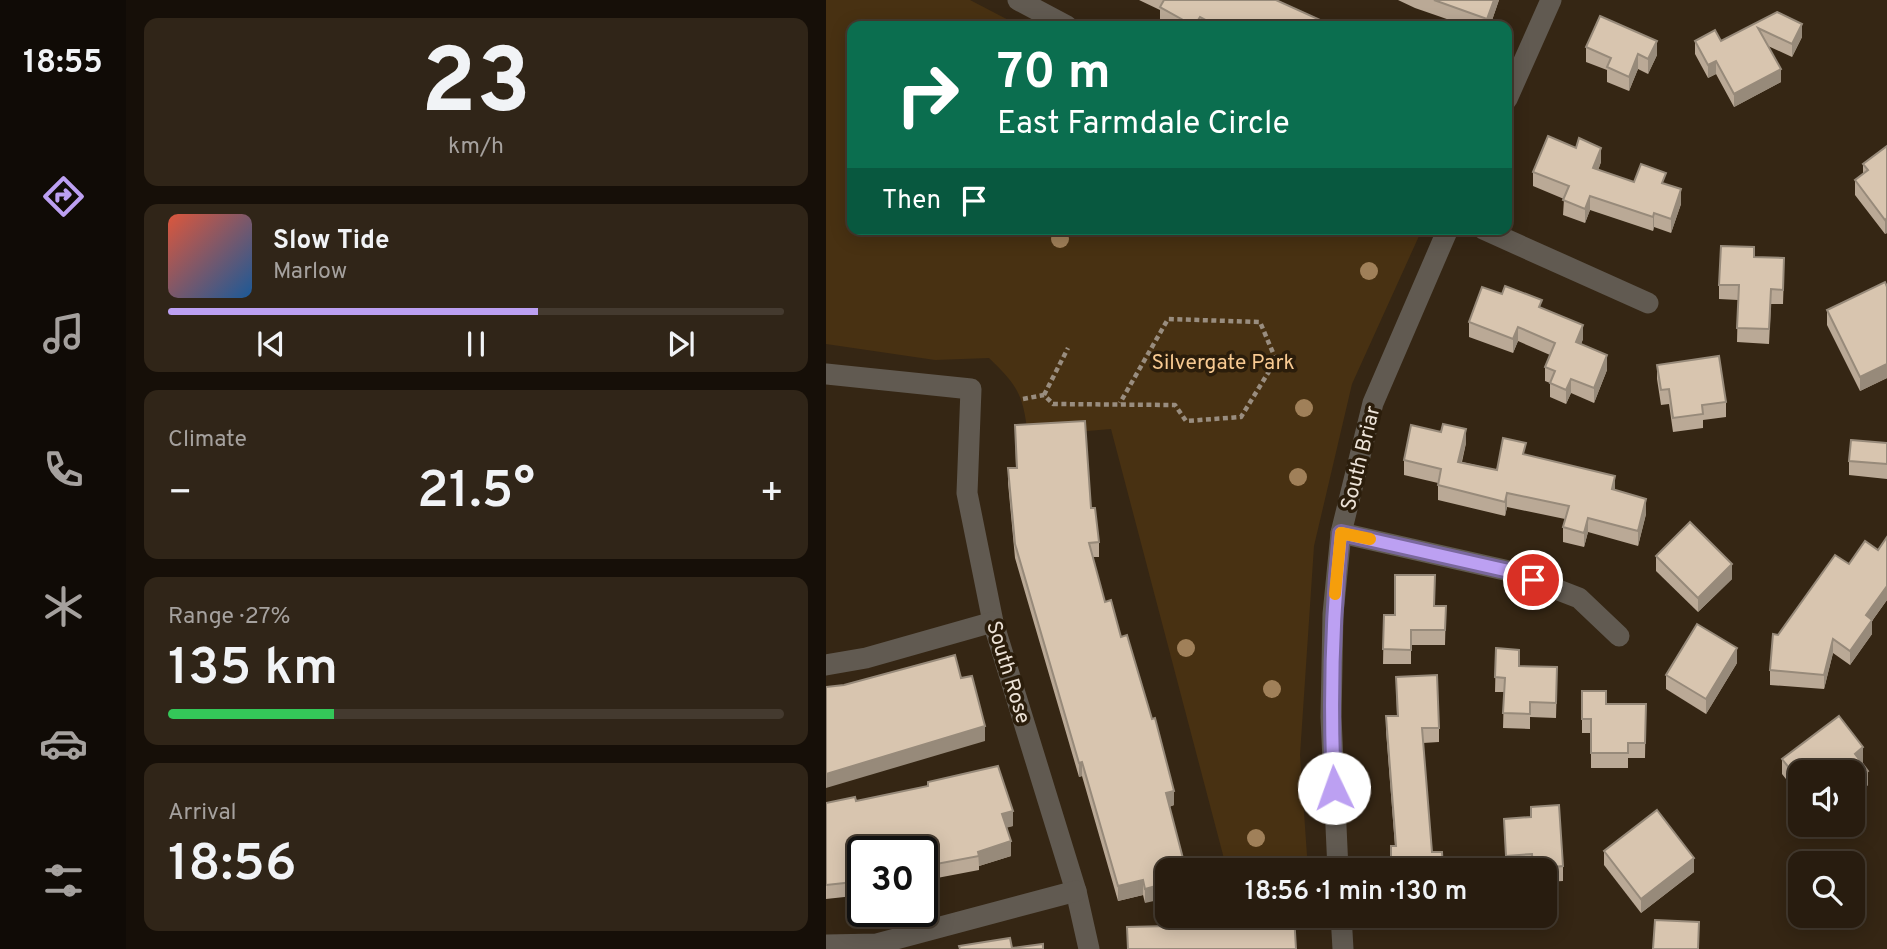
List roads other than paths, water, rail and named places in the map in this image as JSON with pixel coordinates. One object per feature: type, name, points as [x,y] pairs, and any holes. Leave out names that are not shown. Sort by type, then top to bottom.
[{"type":"street","points":[[1018,0],[1058,21]]},
{"type":"street","points":[[1512,88],[1551,0]]},
{"type":"street","name":"South Briar","points":[[1337,858],[1331,717],[1333,614],[1341,533],[1373,403],[1445,235]]},
{"type":"street","points":[[1496,235],[1648,303]]},
{"type":"street","name":"South Rose","points":[[826,374],[971,389],[967,493],[993,622],[1076,891],[1089,949]]},
{"type":"street","points":[[1341,533],[1509,571],[1579,598],[1619,636]]},
{"type":"street","points":[[826,665],[866,658],[993,622]]},
{"type":"street","points":[[826,945],[877,944],[1076,891]]},
{"type":"street","points":[[1342,928],[1343,949]]},
{"type":"park label","name":"Silvergate Park","points":[[1223,362]]}]
